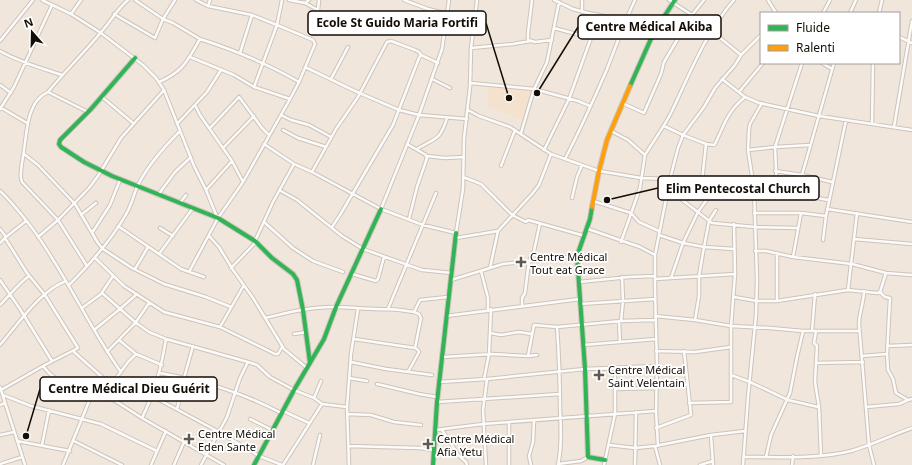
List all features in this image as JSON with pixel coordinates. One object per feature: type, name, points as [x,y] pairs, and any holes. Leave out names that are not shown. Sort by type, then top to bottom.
[{"type":"street","points":[[0,41],[33,0]]},
{"type":"street","points":[[42,0],[71,14],[101,33],[135,58],[159,82],[164,90],[177,124],[218,217]]},
{"type":"street","points":[[71,14],[81,0]]},
{"type":"street","points":[[119,0],[123,4]]},
{"type":"street","points":[[87,266],[58,220],[22,182],[20,172],[24,154],[27,123],[36,101],[43,94],[48,92],[101,33],[114,14],[128,0]]},
{"type":"street","points":[[135,0],[163,19],[173,23],[200,39],[240,53],[299,82]]},
{"type":"street","points":[[114,14],[156,38],[163,19],[175,0]]},
{"type":"street","points":[[189,272],[218,217],[243,182],[290,99],[299,82],[315,41],[252,15],[208,6],[196,0]]},
{"type":"street","points":[[208,6],[210,0]]},
{"type":"street","points":[[254,86],[277,25],[282,0]]},
{"type":"street","points":[[289,0],[305,3],[318,10],[319,0]]},
{"type":"street","points":[[305,3],[309,0]]},
{"type":"street","points":[[406,0],[448,14],[475,18]]},
{"type":"street","points":[[254,465],[294,390],[324,339],[336,307],[381,209],[419,115],[438,63],[442,49],[449,0]]},
{"type":"street","points":[[433,465],[437,400],[443,357],[448,297],[462,196],[464,138],[471,83],[471,48],[478,0]]},
{"type":"street","points":[[530,41],[528,38],[528,33],[532,0]]},
{"type":"street","points":[[554,0],[582,12],[625,20],[654,32]]},
{"type":"street","points":[[582,0],[582,12]]},
{"type":"street","points":[[565,159],[607,69],[625,20],[635,0]]},
{"type":"street","points":[[622,103],[644,113],[661,74],[664,62],[692,15],[704,0]]},
{"type":"street","points":[[621,242],[640,188],[645,155],[664,126],[696,60],[712,31],[723,13],[734,0]]},
{"type":"street","points":[[768,0],[775,12]]},
{"type":"street","points":[[824,12],[830,0]]},
{"type":"street","points":[[850,12],[856,0]]},
{"type":"street","points":[[879,12],[882,0]]},
{"type":"street","points":[[588,456],[585,417],[584,345],[578,282],[578,256],[588,229],[599,171],[610,131],[654,32],[672,1],[692,15],[741,55]]},
{"type":"street","points":[[521,133],[534,89],[547,62],[559,2]]},
{"type":"street","points":[[27,123],[0,107],[11,93],[52,5]]},
{"type":"street","points":[[240,53],[252,15]]},
{"type":"street","points":[[544,150],[569,99],[600,15]]},
{"type":"street","points":[[894,127],[912,21]]},
{"type":"street","points":[[554,28],[591,38]]},
{"type":"street","points":[[660,465],[656,428],[657,366],[655,254],[670,179],[683,135],[722,79],[735,65],[741,55],[760,36]]},
{"type":"street","points":[[900,37],[912,43]]},
{"type":"street","points":[[159,82],[178,72],[190,57],[200,39]]},
{"type":"street","points":[[471,48],[552,40]]},
{"type":"street","points":[[312,172],[331,137],[360,94],[387,42],[391,41],[415,50],[421,55],[438,63]]},
{"type":"street","points":[[331,79],[348,47]]},
{"type":"street","points":[[0,51],[25,62],[62,75]]},
{"type":"street","points":[[332,227],[340,216],[352,193],[393,125],[421,55]]},
{"type":"street","points":[[190,57],[254,86],[290,99]]},
{"type":"street","points":[[135,58],[102,97],[60,140],[59,144],[64,150],[120,180],[218,217],[255,242],[296,277],[307,332],[310,363]]},
{"type":"street","points":[[739,92],[762,64]]},
{"type":"street","points":[[777,191],[775,147],[802,64]]},
{"type":"street","points":[[824,64],[832,69]]},
{"type":"street","points":[[802,175],[834,64]]},
{"type":"street","points":[[872,124],[873,64]]},
{"type":"street","points":[[305,66],[360,94],[399,110],[419,115],[467,119]]},
{"type":"street","points":[[177,124],[207,92],[221,70]]},
{"type":"street","points":[[722,79],[745,97],[762,104],[788,108],[819,116],[912,130]]},
{"type":"street","points":[[432,80],[450,88]]},
{"type":"street","points":[[471,83],[534,89],[590,106]]},
{"type":"street","points":[[0,84],[11,93]]},
{"type":"street","points":[[38,236],[75,204],[97,178],[121,138],[164,90]]},
{"type":"street","points":[[48,92],[88,112]]},
{"type":"street","points":[[102,97],[134,123]]},
{"type":"street","points":[[210,128],[239,97],[269,135]]},
{"type":"street","points":[[664,126],[706,144],[714,145],[726,118],[735,105],[745,97]]},
{"type":"street","points":[[743,465],[758,280],[755,251],[754,190],[748,150],[750,124],[762,104]]},
{"type":"street","points":[[195,105],[200,116],[232,161],[243,182]]},
{"type":"street","points":[[468,110],[521,133],[551,154],[599,171],[641,178],[713,182],[754,190],[777,191],[828,200]]},
{"type":"street","points":[[280,115],[309,125],[331,137]]},
{"type":"street","points":[[223,148],[254,116]]},
{"type":"street","points":[[417,149],[434,140],[441,133],[447,118]]},
{"type":"street","points":[[823,240],[828,200],[846,120]]},
{"type":"street","points":[[283,130],[298,138],[326,147]]},
{"type":"street","points":[[501,166],[515,130]]},
{"type":"street","points":[[69,285],[103,249],[126,216],[138,187],[158,156],[180,131]]},
{"type":"street","points":[[610,131],[628,140],[645,155]]},
{"type":"street","points":[[264,144],[294,164],[381,209],[409,220],[456,236],[498,231]]},
{"type":"street","points":[[407,144],[427,156],[445,158],[464,157]]},
{"type":"street","points":[[702,181],[706,144]]},
{"type":"street","points":[[748,150],[810,145]]},
{"type":"street","points":[[24,154],[38,165],[75,204],[103,249],[135,269],[164,284],[206,297],[231,307]]},
{"type":"street","points":[[490,268],[498,231],[539,185],[551,154]]},
{"type":"street","points":[[158,195],[175,172],[191,156]]},
{"type":"street","points":[[409,220],[417,187],[427,156]]},
{"type":"street","points":[[206,190],[232,161]]},
{"type":"street","points":[[231,268],[255,242],[279,190],[294,164]]},
{"type":"street","points":[[572,198],[577,177],[582,165]]},
{"type":"street","points":[[775,171],[832,182]]},
{"type":"street","points":[[463,177],[481,184],[512,215],[526,222],[528,220],[585,236]]},
{"type":"street","points":[[92,233],[110,205],[120,180]]},
{"type":"street","points":[[671,278],[683,243],[698,212],[708,198],[713,182]]},
{"type":"street","points":[[668,189],[709,221],[716,224],[797,228]]},
{"type":"street","points":[[279,190],[297,200],[342,236],[363,249],[406,265],[434,272],[452,273]]},
{"type":"street","points":[[0,191],[14,205],[38,236],[69,285],[107,352],[121,372]]},
{"type":"street","points":[[388,309],[436,193]]},
{"type":"street","points":[[180,203],[186,195]]},
{"type":"street","points":[[593,201],[631,213],[639,222],[660,231]]},
{"type":"street","points":[[82,215],[96,203]]},
{"type":"street","points":[[159,255],[193,208]]},
{"type":"street","points":[[827,209],[912,222]]},
{"type":"street","points":[[695,320],[699,296],[699,276],[704,247],[709,221],[716,210]]},
{"type":"street","points":[[754,213],[801,213],[826,216]]},
{"type":"street","points":[[793,257],[797,228],[801,213]]},
{"type":"street","points":[[848,290],[857,213]]},
{"type":"street","points":[[0,244],[26,220]]},
{"type":"street","points":[[264,222],[293,248],[313,261],[343,272]]},
{"type":"street","points":[[522,306],[522,298],[525,293],[529,261],[534,251],[540,223]]},
{"type":"street","points":[[689,403],[731,402],[731,326],[735,274],[734,224]]},
{"type":"street","points":[[118,226],[181,269],[204,277]]},
{"type":"street","points":[[160,228],[173,236]]},
{"type":"street","points":[[0,229],[29,276],[45,295],[78,348],[0,389],[25,465]]},
{"type":"street","points":[[588,229],[621,242],[640,247],[655,254]]},
{"type":"street","points":[[659,235],[683,243],[704,247],[734,249]]},
{"type":"street","points":[[209,236],[219,247],[231,268],[253,298],[282,347],[287,353],[307,368]]},
{"type":"street","points":[[854,239],[912,244]]},
{"type":"street","points":[[135,269],[148,247]]},
{"type":"street","points":[[755,251],[852,264],[886,273],[912,275]]},
{"type":"street","points":[[777,301],[778,253]]},
{"type":"street","points":[[451,280],[503,264],[578,256]]},
{"type":"street","points":[[352,274],[376,282],[384,257]]},
{"type":"street","points":[[95,258],[113,276],[136,294],[168,314],[220,327],[275,354],[278,354],[282,347]]},
{"type":"street","points":[[481,271],[488,298],[490,333],[483,424],[486,465]]},
{"type":"street","points":[[880,292],[886,273]]},
{"type":"street","points":[[578,282],[622,277],[671,278],[735,274]]},
{"type":"street","points":[[0,305],[14,289],[29,276]]},
{"type":"street","points":[[82,308],[102,292],[113,276]]},
{"type":"street","points":[[620,342],[620,321],[624,301],[622,277]]},
{"type":"street","points":[[0,280],[25,316],[52,361]]},
{"type":"street","points":[[0,345],[45,295],[66,281]]},
{"type":"street","points":[[220,327],[244,285]]},
{"type":"street","points":[[734,297],[757,301],[777,301],[848,290],[880,292]]},
{"type":"street","points":[[864,291],[859,317],[859,331],[863,362],[869,445],[874,465]]},
{"type":"street","points":[[102,292],[120,309],[149,332],[166,339],[257,365],[270,377],[294,390],[314,398],[322,404],[347,407]]},
{"type":"street","points":[[880,292],[885,297],[890,298],[887,346],[888,370],[893,379],[896,393],[908,400]]},
{"type":"street","points":[[94,330],[136,294]]},
{"type":"street","points":[[812,331],[815,294]]},
{"type":"street","points":[[414,312],[420,300],[448,297]]},
{"type":"street","points":[[446,316],[522,306],[580,301],[655,299]]},
{"type":"street","points":[[107,352],[136,322],[149,303]]},
{"type":"street","points":[[265,318],[303,310],[336,307],[388,309],[414,312],[419,314],[421,318],[415,348]]},
{"type":"street","points":[[349,465],[347,407],[349,378],[358,309]]},
{"type":"street","points":[[528,356],[535,324],[557,328],[581,324],[655,318],[695,320],[731,326],[803,331],[859,331]]},
{"type":"street","points":[[557,328],[560,371],[558,464],[581,461],[588,456]]},
{"type":"street","points":[[766,457],[771,435],[788,400],[803,331]]},
{"type":"street","points":[[816,331],[814,343],[817,346],[815,382],[821,455]]},
{"type":"street","points":[[294,334],[307,332]]},
{"type":"street","points":[[490,333],[501,335],[519,332],[532,334]]},
{"type":"street","points":[[142,418],[160,373],[166,339]]},
{"type":"street","points":[[354,339],[415,348],[419,352],[408,372]]},
{"type":"street","points":[[584,345],[656,339]]},
{"type":"street","points":[[119,340],[136,354],[162,365]]},
{"type":"street","points":[[887,346],[912,345]]},
{"type":"street","points":[[177,409],[193,346]]},
{"type":"street","points":[[656,351],[695,352],[731,347]]},
{"type":"street","points":[[73,351],[111,385]]},
{"type":"street","points":[[656,428],[691,415],[684,352]]},
{"type":"street","points":[[103,396],[136,354]]},
{"type":"street","points":[[443,357],[489,354],[537,355]]},
{"type":"street","points":[[862,356],[887,354]]},
{"type":"street","points":[[200,465],[230,412],[235,393],[248,362]]},
{"type":"street","points":[[351,362],[386,369],[432,375]]},
{"type":"street","points":[[816,363],[863,362]]},
{"type":"street","points":[[43,366],[49,374],[60,381],[117,402],[224,465]]},
{"type":"street","points":[[439,382],[585,369],[657,366]]},
{"type":"street","points":[[588,456],[604,463],[609,445],[614,414],[615,368]]},
{"type":"street","points":[[160,373],[207,383],[259,402],[309,423]]},
{"type":"street","points":[[731,375],[750,382],[788,400],[818,407]]},
{"type":"street","points":[[349,378],[367,381]]},
{"type":"street","points":[[314,398],[322,381]]},
{"type":"street","points":[[377,384],[437,400],[485,400],[560,394]]},
{"type":"street","points":[[615,389],[687,385]]},
{"type":"street","points":[[63,465],[92,394]]},
{"type":"street","points":[[3,395],[32,406],[106,426],[157,451]]},
{"type":"street","points":[[152,396],[219,432],[259,456],[280,465],[322,404]]},
{"type":"street","points":[[866,407],[899,404],[912,398]]},
{"type":"street","points":[[0,405],[5,403]]},
{"type":"street","points":[[42,445],[49,410]]},
{"type":"street","points":[[435,430],[483,424],[656,411]]},
{"type":"street","points":[[635,465],[636,412]]},
{"type":"street","points":[[347,414],[371,415],[394,422],[421,425]]},
{"type":"street","points":[[250,419],[272,430]]},
{"type":"street","points":[[531,465],[529,456],[533,442],[534,421]]},
{"type":"street","points":[[509,422],[509,465]]},
{"type":"street","points":[[744,457],[821,455],[851,451],[912,428]]},
{"type":"street","points":[[442,430],[459,456],[466,462],[467,465]]},
{"type":"street","points":[[151,465],[166,431]]},
{"type":"street","points":[[609,445],[636,448],[657,446],[711,435],[745,431]]},
{"type":"street","points":[[0,435],[14,432]]},
{"type":"street","points":[[313,465],[320,435]]},
{"type":"street","points":[[711,435],[713,465]]},
{"type":"street","points":[[17,441],[70,450]]},
{"type":"street","points":[[74,441],[122,465]]},
{"type":"street","points":[[174,465],[184,442]]},
{"type":"street","points":[[348,446],[420,448],[434,450]]},
{"type":"street","points":[[792,465],[793,456]]},
{"type":"street","points":[[0,464],[22,457]]},
{"type":"street","points":[[700,465],[713,461]]},
{"type":"shaded area","points":[[489,86],[532,90],[523,120],[487,106]]},
{"type":"traffic: fast","points":[[630,86],[654,32],[675,0]]},
{"type":"traffic: fast","points":[[135,58],[91,109],[60,140],[59,144],[61,147],[84,162],[112,176],[218,218],[255,241],[272,258],[293,274],[297,280],[303,310],[310,363]]},
{"type":"traffic: fast","points":[[592,207],[590,219],[577,256],[585,369],[588,457],[605,460]]},
{"type":"traffic: fast","points":[[254,465],[294,390],[324,339],[336,307],[381,209]]},
{"type":"traffic: fast","points":[[433,465],[437,402],[456,233]]},
{"type":"traffic: slow","points":[[592,207],[607,140],[630,86]]},
{"type":"place","name":"Centre Médical Akiba","points":[[537,93]]},
{"type":"place","name":"Ecole St Guido Maria Fortifi","points":[[509,98]]},
{"type":"place","name":"Elim Pentecostal Church","points":[[607,200]]},
{"type":"place","name":"Centre Médical Tout eat Grace","points":[[521,262]]},
{"type":"place","name":"Centre Médical Saint Velentain","points":[[599,375]]},
{"type":"place","name":"Centre Médical Dieu Guérit","points":[[26,436]]},
{"type":"place","name":"Centre Médical Eden Sante","points":[[189,439]]},
{"type":"place","name":"Centre Médical Afia Yetu","points":[[428,444]]}]
